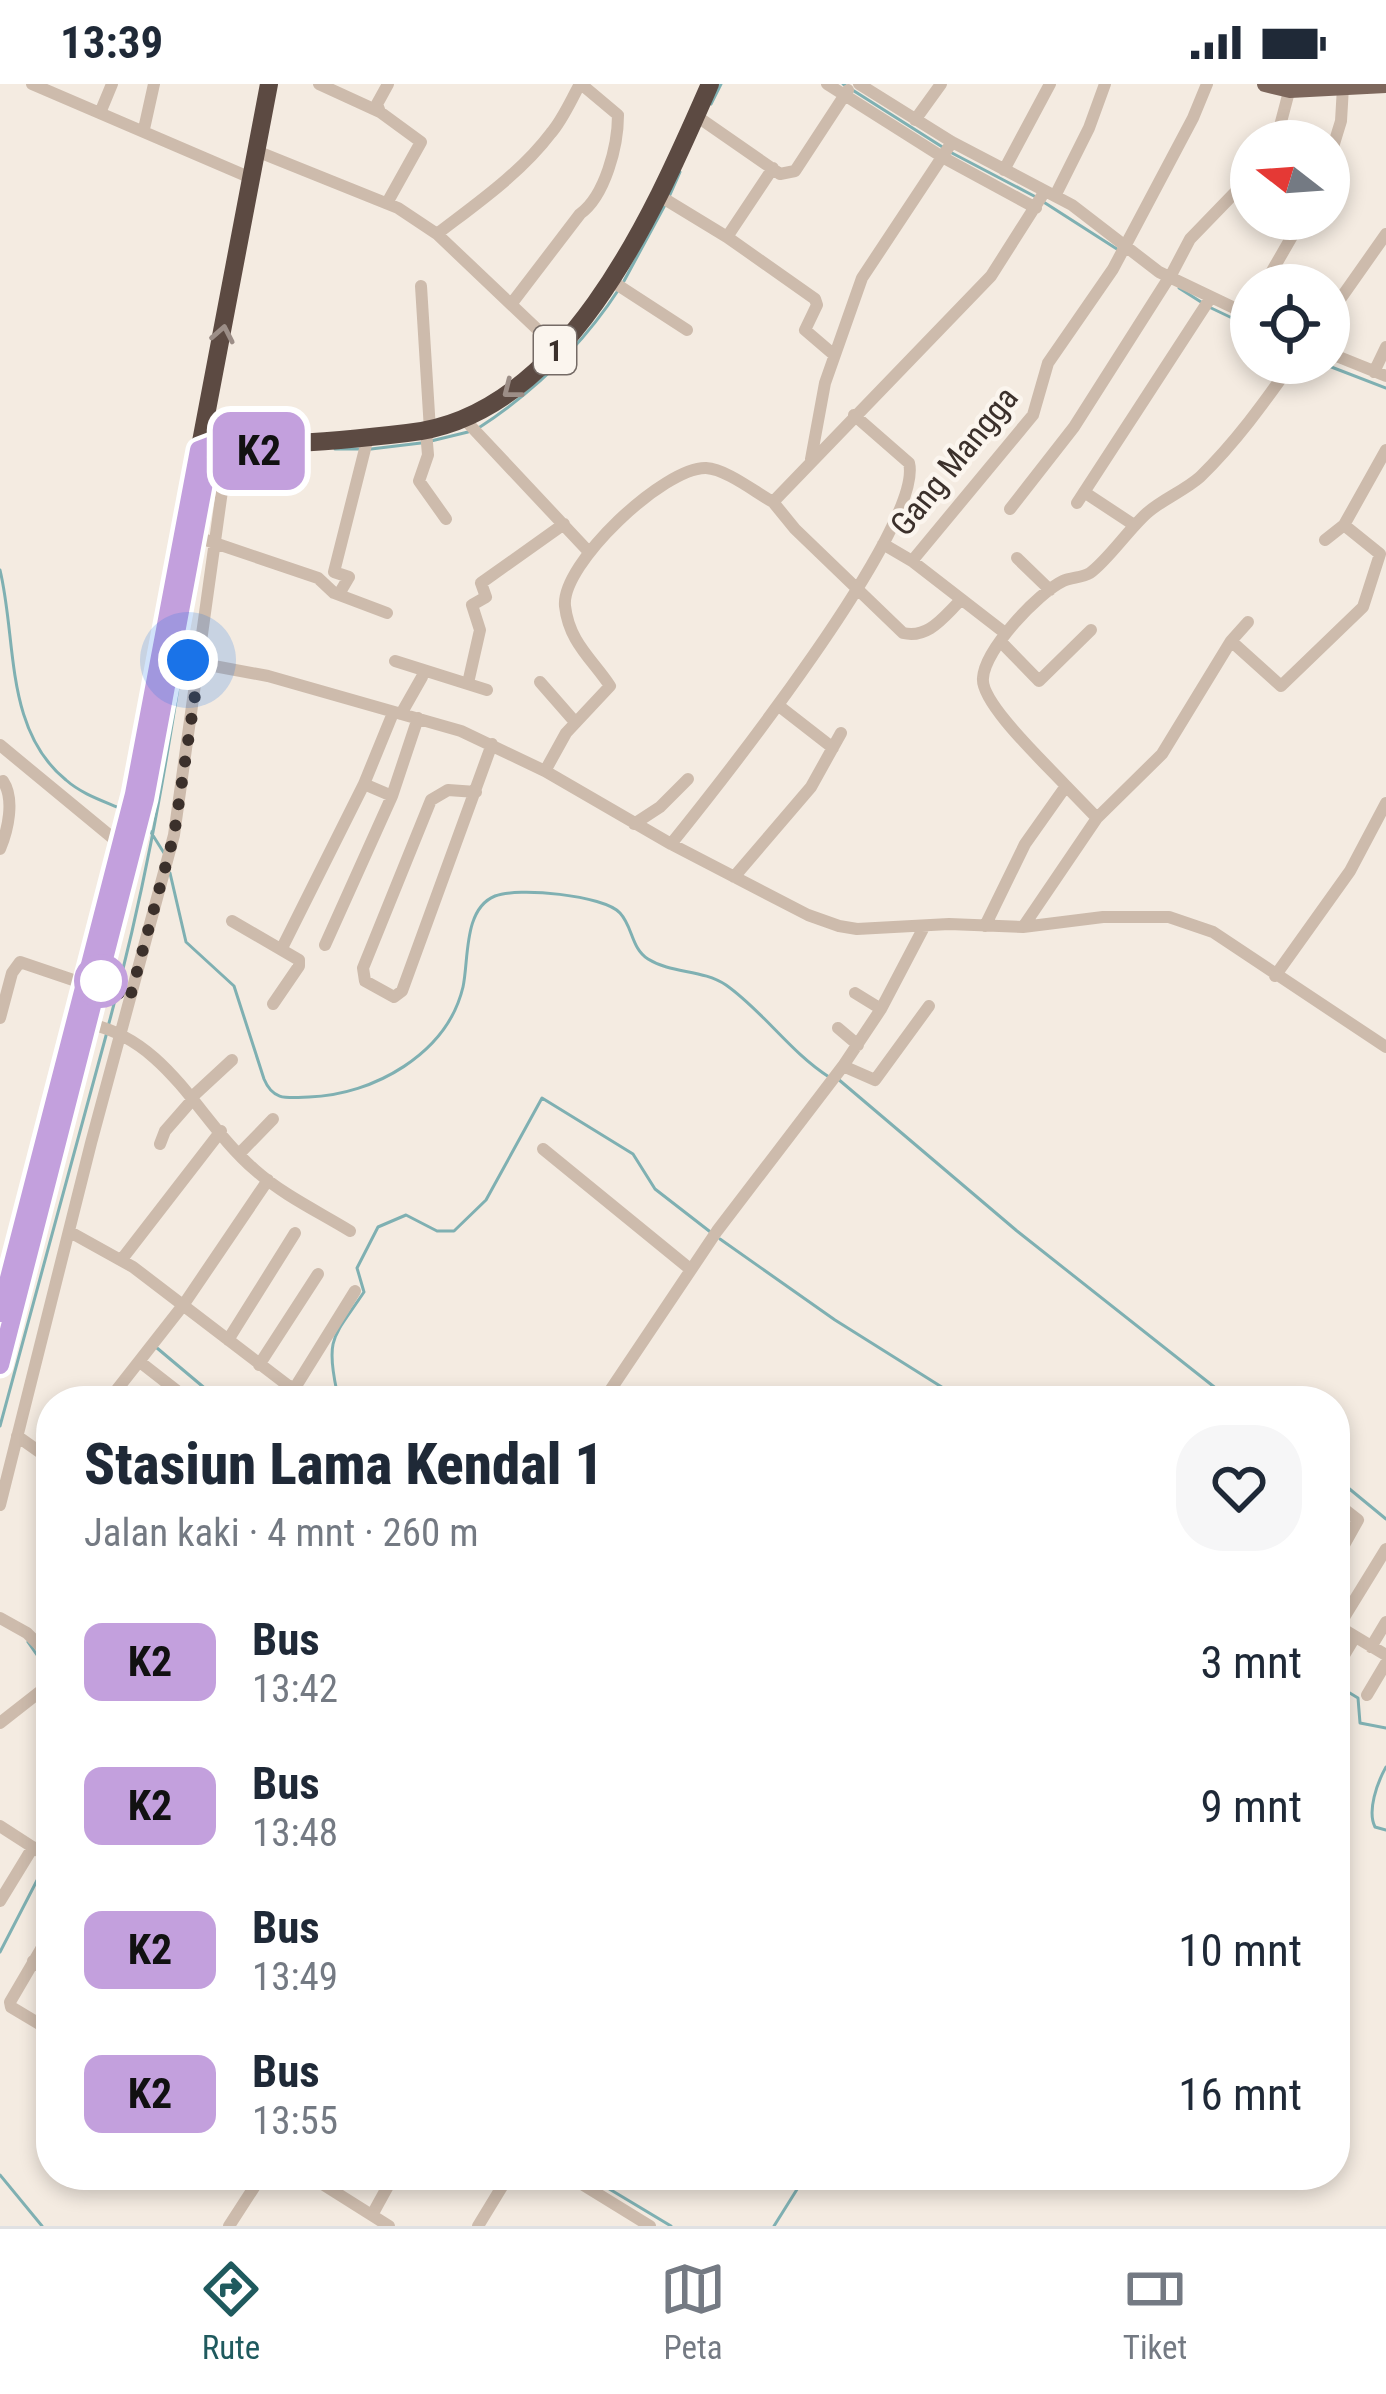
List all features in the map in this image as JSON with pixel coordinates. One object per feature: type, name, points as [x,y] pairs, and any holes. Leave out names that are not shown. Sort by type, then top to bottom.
[{"type":"highway","name":"1","points":[[139,798],[269,84]]},
{"type":"highway","name":"1","points":[[200,448],[220,442],[366,446],[472,427],[557,349],[617,285],[666,199],[708,89]]},
{"type":"highway","name":"1","points":[[0,1313],[85,985],[183,659],[204,539],[206,472],[218,458],[272,445]]},
{"type":"highway","name":"1","points":[[0,1365],[93,1024],[126,840]]},
{"type":"main road","points":[[1265,84],[1352,90],[1386,85]]},
{"type":"street","points":[[32,84],[67,91],[72,104],[251,178]]},
{"type":"street","points":[[144,130],[154,84]]},
{"type":"street","points":[[319,84],[380,112],[421,142],[387,203]]},
{"type":"street","points":[[380,112],[377,104],[388,84]]},
{"type":"street","points":[[437,235],[538,148],[581,84],[618,115],[594,204],[580,214],[512,303]]},
{"type":"street","points":[[687,84],[708,89]]},
{"type":"street","points":[[827,84],[851,88],[915,120],[948,151],[1004,170],[1043,199]]},
{"type":"street","points":[[915,120],[940,84]]},
{"type":"street","points":[[1004,170],[1050,84]]},
{"type":"street","points":[[773,502],[991,275],[1089,128],[1105,84]]},
{"type":"street","points":[[100,112],[109,85]]},
{"type":"street","name":"Gang Mangga","points":[[884,544],[912,561],[1033,415],[1048,363],[1113,269],[1206,85]]},
{"type":"street","points":[[1284,120],[1290,87]]},
{"type":"street","points":[[851,88],[948,151],[1043,199],[1170,277],[1230,305]]},
{"type":"street","points":[[700,118],[785,175],[795,171],[851,88]]},
{"type":"street","points":[[1341,120],[1352,90]]},
{"type":"street","points":[[254,150],[387,203],[437,235],[557,349]]},
{"type":"street","points":[[811,460],[833,354],[862,278],[948,151]]},
{"type":"street","points":[[727,237],[773,168]]},
{"type":"street","points":[[1010,508],[1074,427],[1190,239],[1230,198]]},
{"type":"street","points":[[666,199],[815,299],[817,305],[805,330],[833,354]]},
{"type":"street","points":[[1350,285],[1386,234]]},
{"type":"street","points":[[617,285],[687,330]]},
{"type":"street","points":[[421,286],[428,455],[419,481],[446,519]]},
{"type":"street","points":[[1134,525],[1081,498],[1210,298]]},
{"type":"street","points":[[1350,361],[1380,374],[1386,347]]},
{"type":"street","points":[[1097,818],[1020,737],[985,689],[983,674],[1003,638],[1050,590],[1091,572],[1134,525],[1167,497],[1197,480],[1229,447],[1276,384]]},
{"type":"street","points":[[670,844],[779,706],[884,544],[903,505],[912,469],[854,416]]},
{"type":"street","points":[[472,427],[589,551]]},
{"type":"street","points":[[334,572],[366,446]]},
{"type":"street","points":[[1325,540],[1344,525],[1386,450]]},
{"type":"street","points":[[0,1504],[119,1031],[170,853],[183,659],[204,539],[227,455]]},
{"type":"street","points":[[545,771],[575,722],[610,686],[580,652],[565,603],[566,586],[589,551],[660,488],[691,471],[708,468],[773,502],[795,529],[910,635],[929,630],[961,600]]},
{"type":"street","points":[[468,683],[480,630],[472,605],[486,597],[481,583],[564,524]]},
{"type":"street","points":[[1231,641],[1281,686],[1358,612],[1370,594],[1380,554],[1344,525]]},
{"type":"street","points":[[204,539],[318,578],[340,594],[387,613]]},
{"type":"street","points":[[1017,558],[1050,590]]},
{"type":"street","points":[[912,561],[1003,638],[1040,681],[1091,630]]},
{"type":"street","points":[[318,578],[334,572],[349,577],[340,594]]},
{"type":"street","points":[[1023,927],[1097,818],[1162,754],[1231,641],[1248,622]]},
{"type":"street","points":[[183,659],[418,718],[493,744],[670,844],[808,915],[839,926],[1023,927],[1103,917],[1169,917],[1213,932],[1386,1048]]},
{"type":"street","points":[[394,661],[487,690]]},
{"type":"street","points":[[282,948],[397,713],[422,677]]},
{"type":"street","points":[[540,682],[575,722]]},
{"type":"street","points":[[779,706],[833,748]]},
{"type":"street","points":[[325,945],[392,796],[418,718]]},
{"type":"street","points":[[734,877],[811,787],[841,733]]},
{"type":"street","points":[[476,792],[448,790],[431,800],[372,946],[363,978],[394,997],[402,991],[476,792],[493,744]]},
{"type":"street","points":[[0,745],[66,803],[126,840]]},
{"type":"street","points":[[0,849],[7,830],[9,793],[1,783],[20,760]]},
{"type":"street","points":[[634,824],[660,807],[688,778]]},
{"type":"street","points":[[364,784],[392,796]]},
{"type":"street","points":[[985,926],[1024,844],[1066,786]]},
{"type":"street","points":[[1275,976],[1350,871],[1386,803]]},
{"type":"street","points":[[232,921],[300,963],[274,1004]]},
{"type":"street","points":[[613,1386],[690,1269],[858,1045],[924,926]]},
{"type":"street","points":[[1,1010],[20,962],[85,985]]},
{"type":"street","points":[[855,993],[880,1009]]},
{"type":"street","points":[[837,1075],[875,1081],[929,1006]]},
{"type":"street","points":[[93,1024],[119,1031],[166,1067],[239,1154],[268,1180],[350,1232]]},
{"type":"street","points":[[838,1028],[858,1045]]},
{"type":"street","points":[[160,1144],[193,1098],[232,1060]]},
{"type":"street","points":[[239,1154],[273,1119]]},
{"type":"street","points":[[122,1259],[220,1131]]},
{"type":"street","points":[[543,1149],[690,1269]]},
{"type":"street","points":[[124,1386],[268,1180]]},
{"type":"street","points":[[70,1232],[122,1259],[286,1385],[296,1386],[355,1291]]},
{"type":"street","points":[[228,1340],[295,1233]]},
{"type":"street","points":[[259,1365],[318,1274]]},
{"type":"street","points":[[140,1362],[171,1386]]},
{"type":"street","points":[[17,1436],[36,1449]]},
{"type":"street","points":[[1350,1606],[1386,1549]]},
{"type":"street","points":[[0,1618],[36,1642]]},
{"type":"street","points":[[1371,1647],[1386,1622]]},
{"type":"street","points":[[1350,1634],[1386,1659],[1367,1695]]},
{"type":"street","points":[[1350,1643],[1354,1636]]},
{"type":"street","points":[[0,1723],[36,1694]]},
{"type":"street","points":[[0,1826],[36,1849]]},
{"type":"street","points":[[0,1901],[33,1847]]},
{"type":"street","points":[[36,1956],[10,2002],[36,2022]]},
{"type":"street","points":[[229,2226],[252,2190]]},
{"type":"street","points":[[332,2190],[389,2226]]},
{"type":"street","points":[[372,2215],[386,2190]]},
{"type":"street","points":[[478,2226],[499,2190]]},
{"type":"street","points":[[590,2190],[644,2225]]},
{"type":"waterway","points":[[711,104],[721,84]]},
{"type":"waterway","points":[[843,84],[944,148]]},
{"type":"waterway","points":[[952,153],[1034,196]]},
{"type":"waterway","points":[[669,197],[680,172]]},
{"type":"waterway","points":[[1042,201],[1120,251]]},
{"type":"waterway","points":[[624,281],[665,205]]},
{"type":"waterway","points":[[1179,288],[1201,302]]},
{"type":"waterway","points":[[477,429],[556,366],[619,289]]},
{"type":"waterway","points":[[1209,307],[1230,317]]},
{"type":"waterway","points":[[1350,374],[1386,388]]},
{"type":"waterway","points":[[431,441],[468,432]]},
{"type":"waterway","points":[[371,449],[421,443]]},
{"type":"waterway","points":[[335,449],[362,449]]},
{"type":"waterway","points":[[184,653],[198,561]]},
{"type":"waterway","points":[[0,570],[16,682],[32,736],[66,780],[124,810]]},
{"type":"waterway","points":[[109,1023],[151,844],[182,662]]},
{"type":"waterway","points":[[147,826],[164,853]]},
{"type":"waterway","points":[[170,873],[186,942],[234,986],[264,1079],[282,1097],[358,1088],[382,1079],[424,1051],[454,1011],[477,912],[495,896],[522,892],[579,897],[611,907],[620,913],[648,959],[726,985],[829,1077]]},
{"type":"waterway","points":[[0,1426],[107,1032]]},
{"type":"waterway","points":[[838,1079],[1017,1231],[1213,1386]]},
{"type":"waterway","points":[[336,1386],[332,1348],[364,1292],[357,1268],[378,1227],[406,1215],[437,1231],[454,1231],[486,1200],[542,1098],[633,1154],[655,1189],[713,1234]]},
{"type":"waterway","points":[[720,1239],[940,1386]]},
{"type":"waterway","points":[[157,1348],[202,1386]]},
{"type":"waterway","points":[[1350,1489],[1386,1519]]},
{"type":"waterway","points":[[28,1642],[36,1653]]},
{"type":"waterway","points":[[1350,1693],[1358,1698],[1360,1723],[1386,1728]]},
{"type":"waterway","points":[[1386,1767],[1372,1813],[1375,1827],[1386,1830]]},
{"type":"waterway","points":[[0,1952],[36,1882]]},
{"type":"waterway","points":[[0,2175],[42,2226]]},
{"type":"waterway","points":[[611,2190],[671,2226]]},
{"type":"waterway","points":[[774,2226],[797,2190]]},
{"type":"bus line","name":"K2","points":[[0,1313],[134,794],[199,450],[220,442],[272,445],[218,458],[206,472],[145,799],[0,1365]]},
{"type":"route","points":[[101,981],[129,1001],[174,835],[200,662],[188,660]]}]
